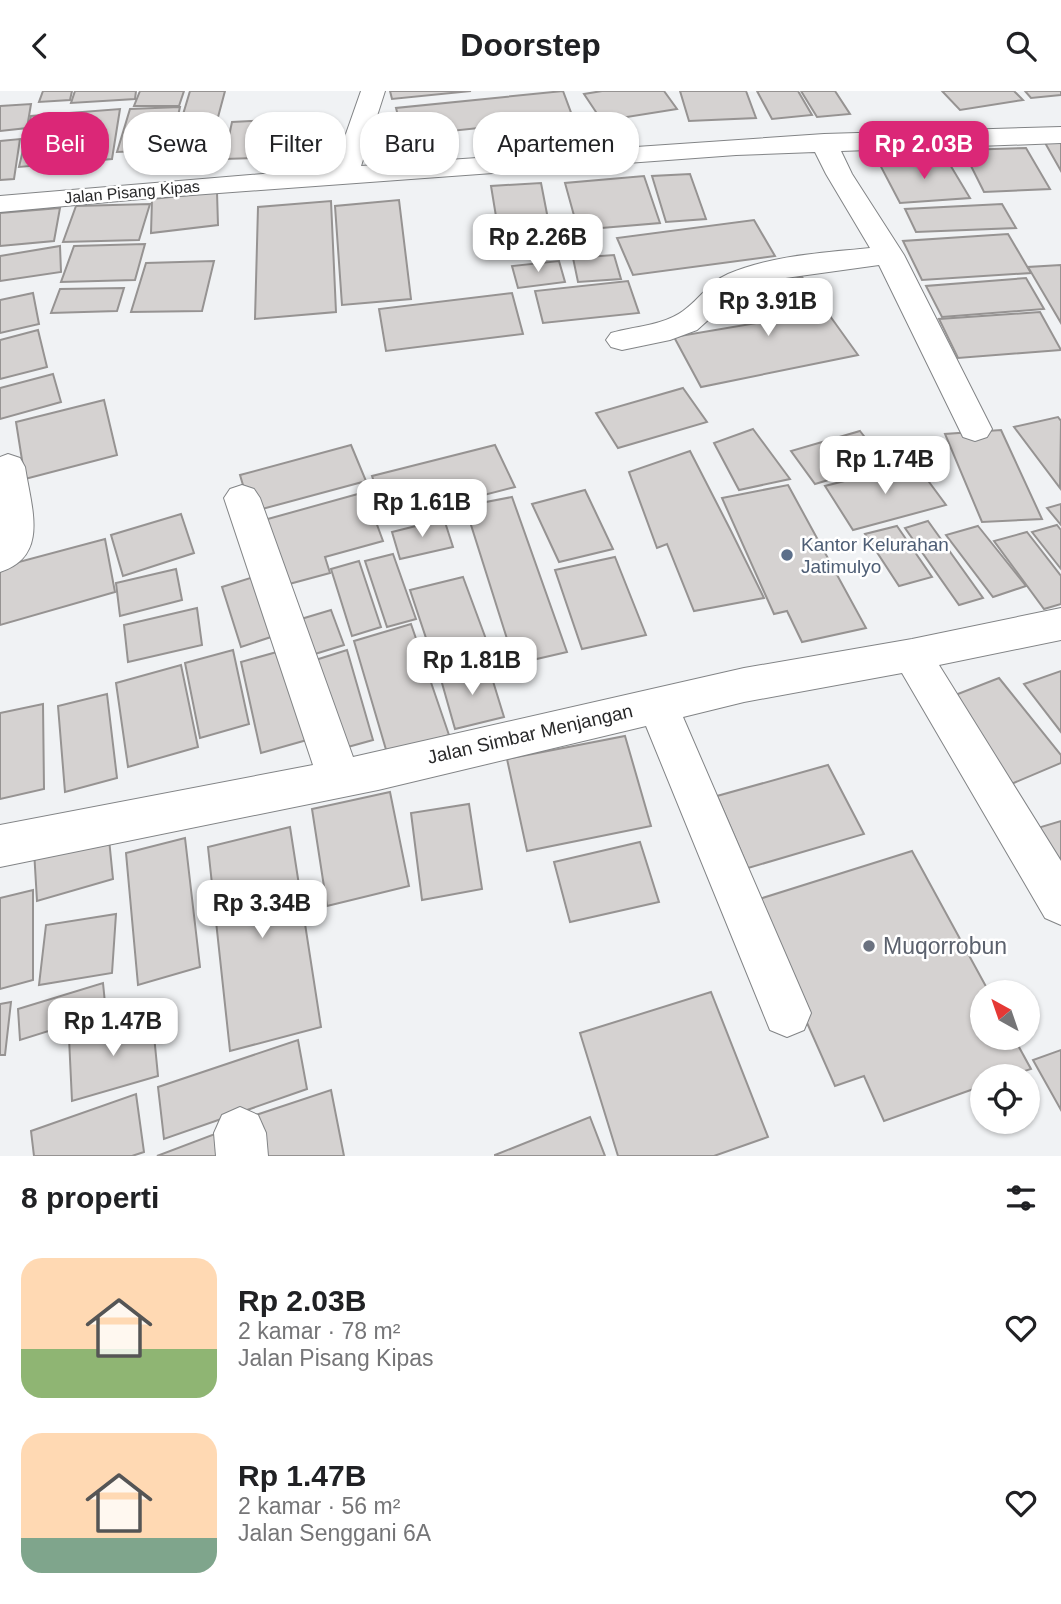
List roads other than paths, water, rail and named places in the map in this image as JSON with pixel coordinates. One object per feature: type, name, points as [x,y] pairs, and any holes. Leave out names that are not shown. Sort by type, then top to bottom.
[{"type":"street","points":[[346,176],[351,153],[373,91]]},
{"type":"street","name":"Jalan Pisang Kipas","points":[[0,204],[824,142],[1061,135]]},
{"type":"street","points":[[824,142],[839,174],[889,255],[975,429]]},
{"type":"street","points":[[622,340],[677,327],[692,319],[721,291],[738,280],[761,273],[889,255]]},
{"type":"street","points":[[0,558],[10,551],[18,537],[8,467]]},
{"type":"street","points":[[242,498],[340,778]]},
{"type":"street","name":"Jalan Simbar Menjangan","points":[[0,846],[340,778],[657,704],[1061,624]]},
{"type":"street","points":[[912,655],[1061,903]]},
{"type":"street","points":[[657,704],[787,1013]]},
{"type":"place","name":"Kantor Kelurahan Jatimulyo","points":[[787,555]]},
{"type":"place","name":"Muqorrobun","points":[[869,946]]}]
